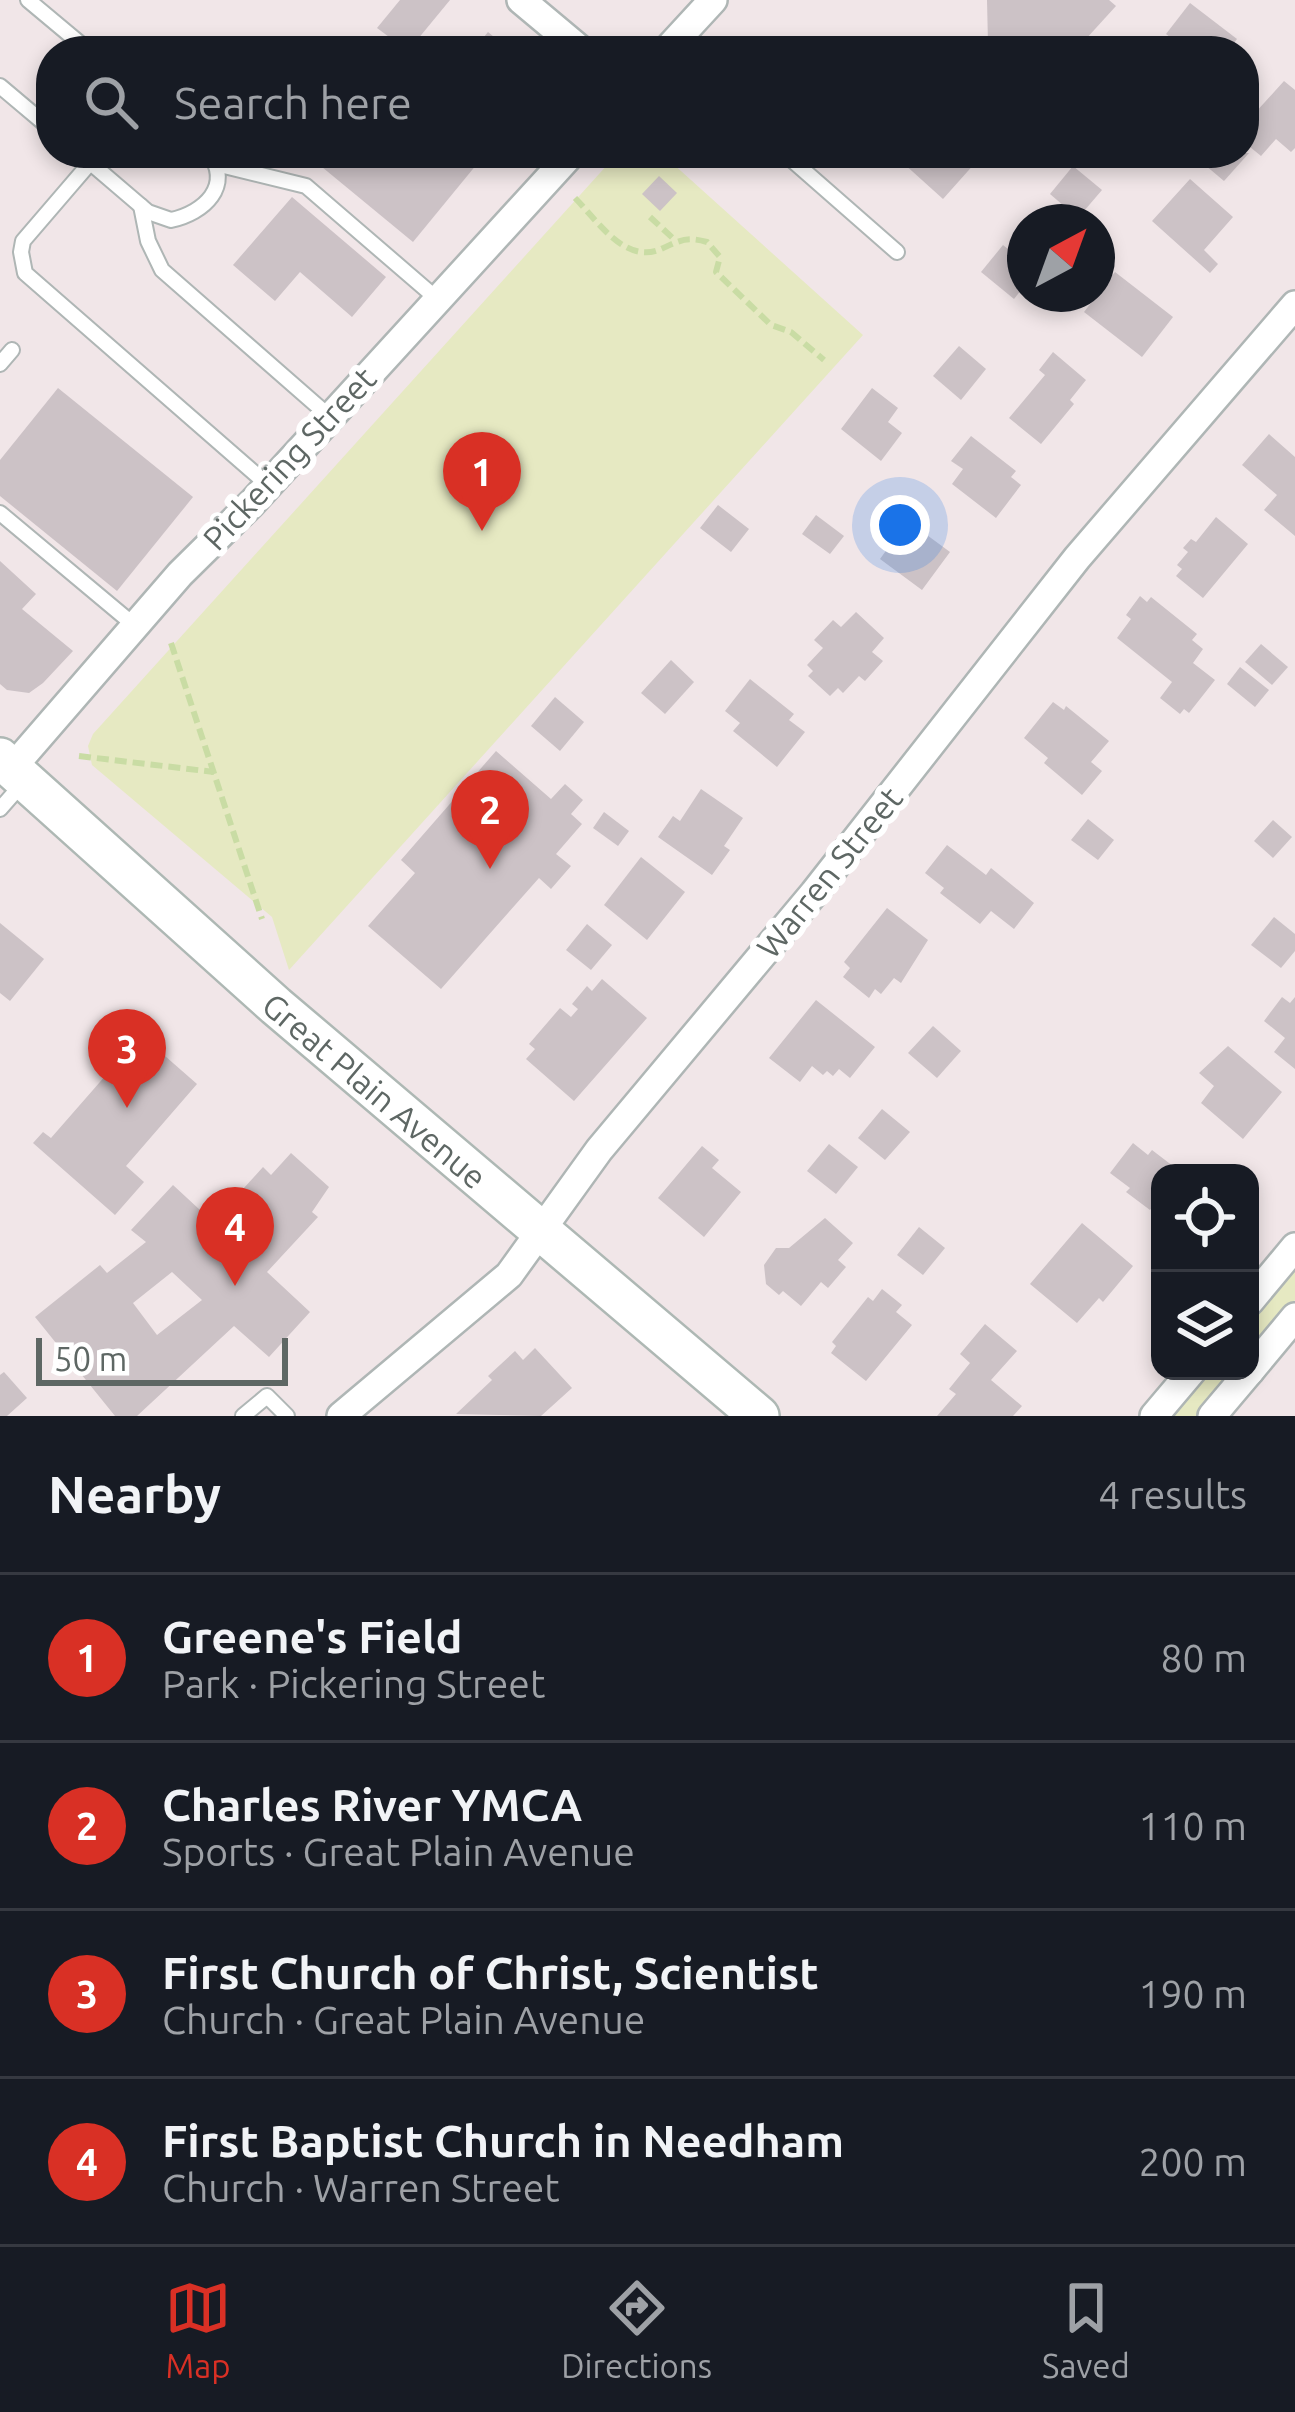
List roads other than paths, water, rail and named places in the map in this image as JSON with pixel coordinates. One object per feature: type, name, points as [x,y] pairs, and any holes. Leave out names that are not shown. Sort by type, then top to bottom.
[{"type":"main road","name":"Great Plain Avenue","points":[[9,779],[759,1416]]},
{"type":"street","points":[[521,0],[564,36]]},
{"type":"street","points":[[681,36],[713,0]]},
{"type":"street","name":"Pickering Street","points":[[9,779],[134,625],[558,168]]},
{"type":"street","name":"Warren Street","points":[[341,1416],[488,1295],[542,1232],[599,1150],[814,892],[1077,558],[1295,305]]},
{"type":"street","points":[[1259,1290],[1295,1246]]},
{"type":"street","points":[[1259,1360],[1295,1317]]},
{"type":"street","points":[[1154,1416],[1184,1380]]},
{"type":"street","points":[[1212,1416],[1242,1380]]},
{"type":"lane","points":[[28,0],[71,36]]},
{"type":"lane","points":[[0,86],[36,116]]},
{"type":"lane","points":[[78,168],[23,241],[25,273],[268,485]]},
{"type":"lane","points":[[97,168],[141,206],[171,220],[192,212],[217,188],[217,168]]},
{"type":"lane","points":[[244,168],[306,186],[436,298]]},
{"type":"lane","points":[[801,168],[897,252]]},
{"type":"lane","points":[[141,206],[148,241],[161,270],[330,417]]},
{"type":"lane","points":[[0,364],[12,350]]},
{"type":"lane","points":[[0,513],[134,625]]},
{"type":"lane","points":[[243,1416],[267,1396],[286,1416]]},
{"type":"place","name":"Greene's Field","points":[[482,531]]},
{"type":"place","name":"Charles River YMCA","points":[[490,869]]},
{"type":"place","name":"First Church of Christ, Scientist","points":[[127,1108]]},
{"type":"place","name":"First Baptist Church in Needham","points":[[235,1286]]}]
